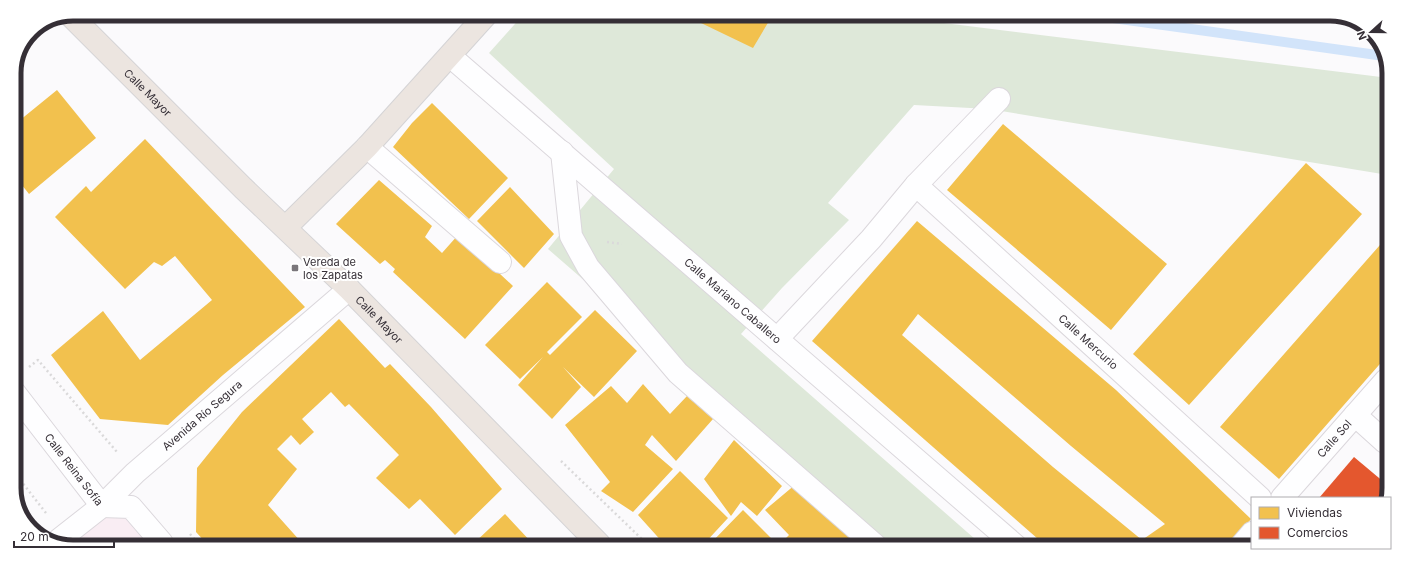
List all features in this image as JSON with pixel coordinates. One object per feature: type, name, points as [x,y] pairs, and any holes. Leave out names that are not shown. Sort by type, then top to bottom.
[{"type":"main road","name":"Calle Mayor","points":[[76,21],[243,188],[286,227],[349,289],[596,540]]},
{"type":"main road","points":[[286,227],[367,147],[481,21]]},
{"type":"street","name":"Calle Mariano Caballero","points":[[450,56],[1009,540]]},
{"type":"street","points":[[778,339],[871,240],[916,185],[999,99]]},
{"type":"street","points":[[367,147],[500,262]]},
{"type":"street","points":[[562,152],[571,236],[588,267],[678,373],[869,540]]},
{"type":"street","name":"Calle Mercurio","points":[[916,185],[1259,497]]},
{"type":"street","name":"Avenida Río Segura","points":[[60,538],[102,506],[135,473],[349,289]]},
{"type":"street","name":"Calle Sol","points":[[1283,497],[1382,385]]},
{"type":"street","name":"Calle Reina Sofía","points":[[21,401],[102,506],[130,507],[159,540]]},
{"type":"street","points":[[1356,415],[1382,439]]},
{"type":"path","points":[[26,369],[38,360],[135,473]]},
{"type":"path","points":[[21,481],[42,508],[60,538]]},
{"type":"shaded area","points":[[102,506],[131,507],[153,540],[66,540],[63,539]]},
{"type":"green space","points":[[518,21],[933,21],[1382,77],[1382,174],[989,109],[914,105],[828,203],[849,220],[782,288],[741,334],[976,540],[883,540],[548,249],[614,169],[489,53]]},
{"type":"building: Viviendas","points":[[702,21],[769,21],[753,48],[701,23]]},
{"type":"building: Viviendas","points":[[57,90],[96,138],[29,194],[21,184],[21,119]]},
{"type":"building: Viviendas","points":[[432,103],[508,178],[469,219],[393,147],[412,123]]},
{"type":"building: Viviendas","points":[[1003,124],[1167,264],[1111,330],[947,190]]},
{"type":"building: Viviendas","points":[[145,139],[305,307],[223,375],[168,425],[100,419],[51,355],[103,311],[140,360],[212,300],[175,256],[162,266],[154,262],[125,289],[55,217],[86,186],[91,192]]},
{"type":"building: Viviendas","points":[[1306,163],[1362,214],[1189,405],[1133,354]]},
{"type":"building: Viviendas","points":[[379,180],[432,226],[425,237],[442,253],[458,235],[513,286],[465,339],[393,272],[395,269],[385,260],[380,264],[336,224]]},
{"type":"building: Viviendas","points":[[510,187],[554,234],[524,268],[477,221]]},
{"type":"building: Viviendas","points":[[917,221],[1116,390],[1251,519],[1233,540],[1142,540],[1039,540],[812,341]],"holes":[[[918,314],[1071,446],[1165,524],[1142,540],[1053,467],[902,335]]]},
{"type":"building: Viviendas","points":[[1382,243],[1382,362],[1279,479],[1220,427]]},
{"type":"building: Viviendas","points":[[547,282],[582,317],[547,352],[550,355],[595,310],[637,351],[594,397],[563,367],[581,387],[552,419],[518,385],[543,357],[520,379],[485,345]]},
{"type":"building: Viviendas","points":[[339,319],[385,368],[390,364],[431,407],[502,489],[455,535],[420,499],[409,509],[376,478],[399,455],[349,404],[345,407],[331,392],[302,419],[314,432],[300,445],[291,435],[277,449],[297,469],[268,505],[299,540],[203,540],[196,532],[197,468],[242,412]]},
{"type":"building: Viviendas","points":[[643,384],[670,414],[687,396],[713,419],[676,461],[652,435],[645,445],[673,469],[633,512],[601,491],[610,482],[565,425],[611,386],[627,403]]},
{"type":"building: Viviendas","points":[[734,440],[782,486],[757,516],[741,502],[731,516],[704,479]]},
{"type":"building: Viviendas","points":[[680,471],[728,518],[708,540],[660,540],[638,515]]},
{"type":"building: Viviendas","points":[[796,484],[857,540],[784,540],[789,535],[765,510]]},
{"type":"building: Viviendas","points":[[743,510],[773,540],[714,540]]},
{"type":"building: Viviendas","points":[[505,514],[529,540],[477,540]]},
{"type":"building: Comercios","points":[[1354,457],[1382,480],[1381,497],[1320,497]]},
{"type":"waterway","points":[[1134,21],[1379,55]]},
{"type":"place","name":"Vereda de los Zapatas","points":[[295,268]]}]
